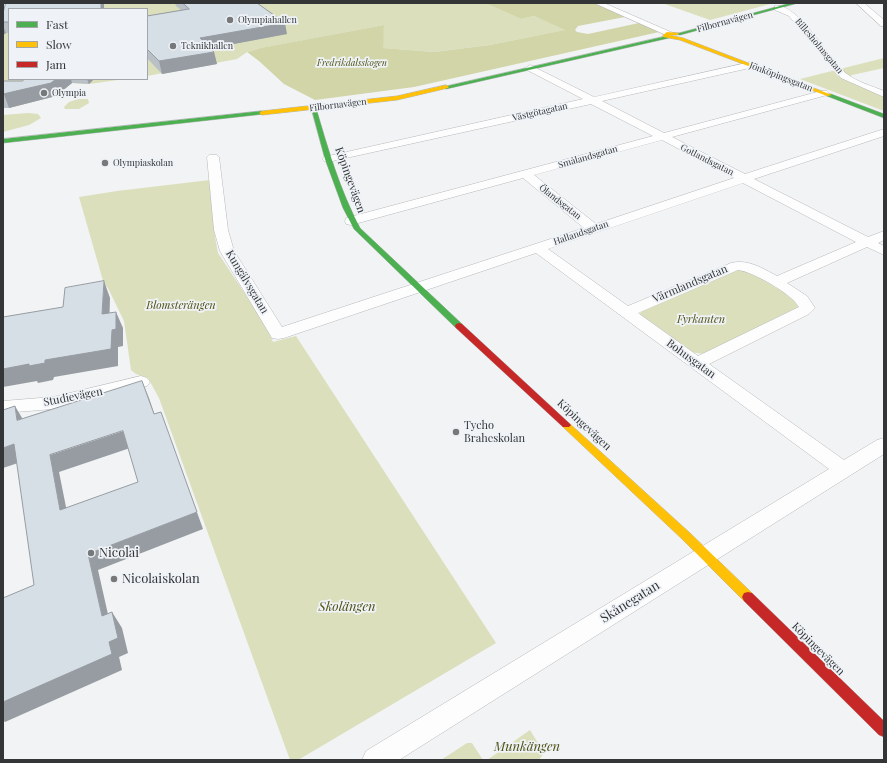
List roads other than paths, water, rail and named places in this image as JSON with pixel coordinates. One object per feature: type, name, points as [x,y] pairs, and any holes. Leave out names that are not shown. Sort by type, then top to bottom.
[{"type":"street","points":[[598,3],[673,36]]},
{"type":"street","name":"Filbornavägen","points":[[3,141],[313,108],[404,96],[673,36],[796,3]]},
{"type":"street","points":[[860,3],[884,24]]},
{"type":"street","name":"Billesholmsgatan","points":[[778,8],[792,14],[844,76],[884,94]]},
{"type":"street","name":"Jönköpingsgatan","points":[[673,36],[884,116]]},
{"type":"street","name":"Västgötagatan","points":[[328,159],[751,65]]},
{"type":"street","name":"Gotlandsgatan","points":[[530,68],[884,251]]},
{"type":"street","name":"Smålandsgatan","points":[[352,220],[824,93]]},
{"type":"street","name":"Köpingevägen","points":[[313,108],[328,159],[357,229],[417,288],[706,555],[884,730]]},
{"type":"street","name":"Hallandsgatan","points":[[278,334],[538,248],[742,178],[884,132]]},
{"type":"street","name":"Kungälvsgatan","points":[[213,157],[221,230],[227,251],[278,334]]},
{"type":"street","name":"Ölandsgatan","points":[[525,174],[594,229]]},
{"type":"street","points":[[776,282],[884,235]]},
{"type":"street","name":"Bohusgatan","points":[[538,248],[844,470]]},
{"type":"street","name":"Värmlandsgatan","points":[[626,312],[736,266],[750,267],[802,299],[806,304],[807,308],[804,311],[697,363]]},
{"type":"street","name":"Studievägen","points":[[3,407],[53,403],[141,382]]},
{"type":"street","name":"Skånegatan","points":[[375,760],[884,445]]},
{"type":"place","name":"Olympiahallen","points":[[230,20]]},
{"type":"place","name":"Teknikhallen","points":[[173,46]]},
{"type":"place","name":"Olympia","points":[[44,93]]},
{"type":"place","name":"Olympiaskolan","points":[[105,163]]},
{"type":"place","name":"Tycho Braheskolan","points":[[456,432]]},
{"type":"place","name":"Nicolai","points":[[91,553]]},
{"type":"place","name":"Nicolaiskolan","points":[[114,579]]},
{"type":"park label","name":"Fredrikdalsskogen","points":[[352,63]]},
{"type":"park label","name":"Blomsterängen","points":[[181,306]]},
{"type":"park label","name":"Fyrkanten","points":[[701,320]]},
{"type":"park label","name":"Skolängen","points":[[347,607]]},
{"type":"park label","name":"Munkängen","points":[[527,747]]}]
